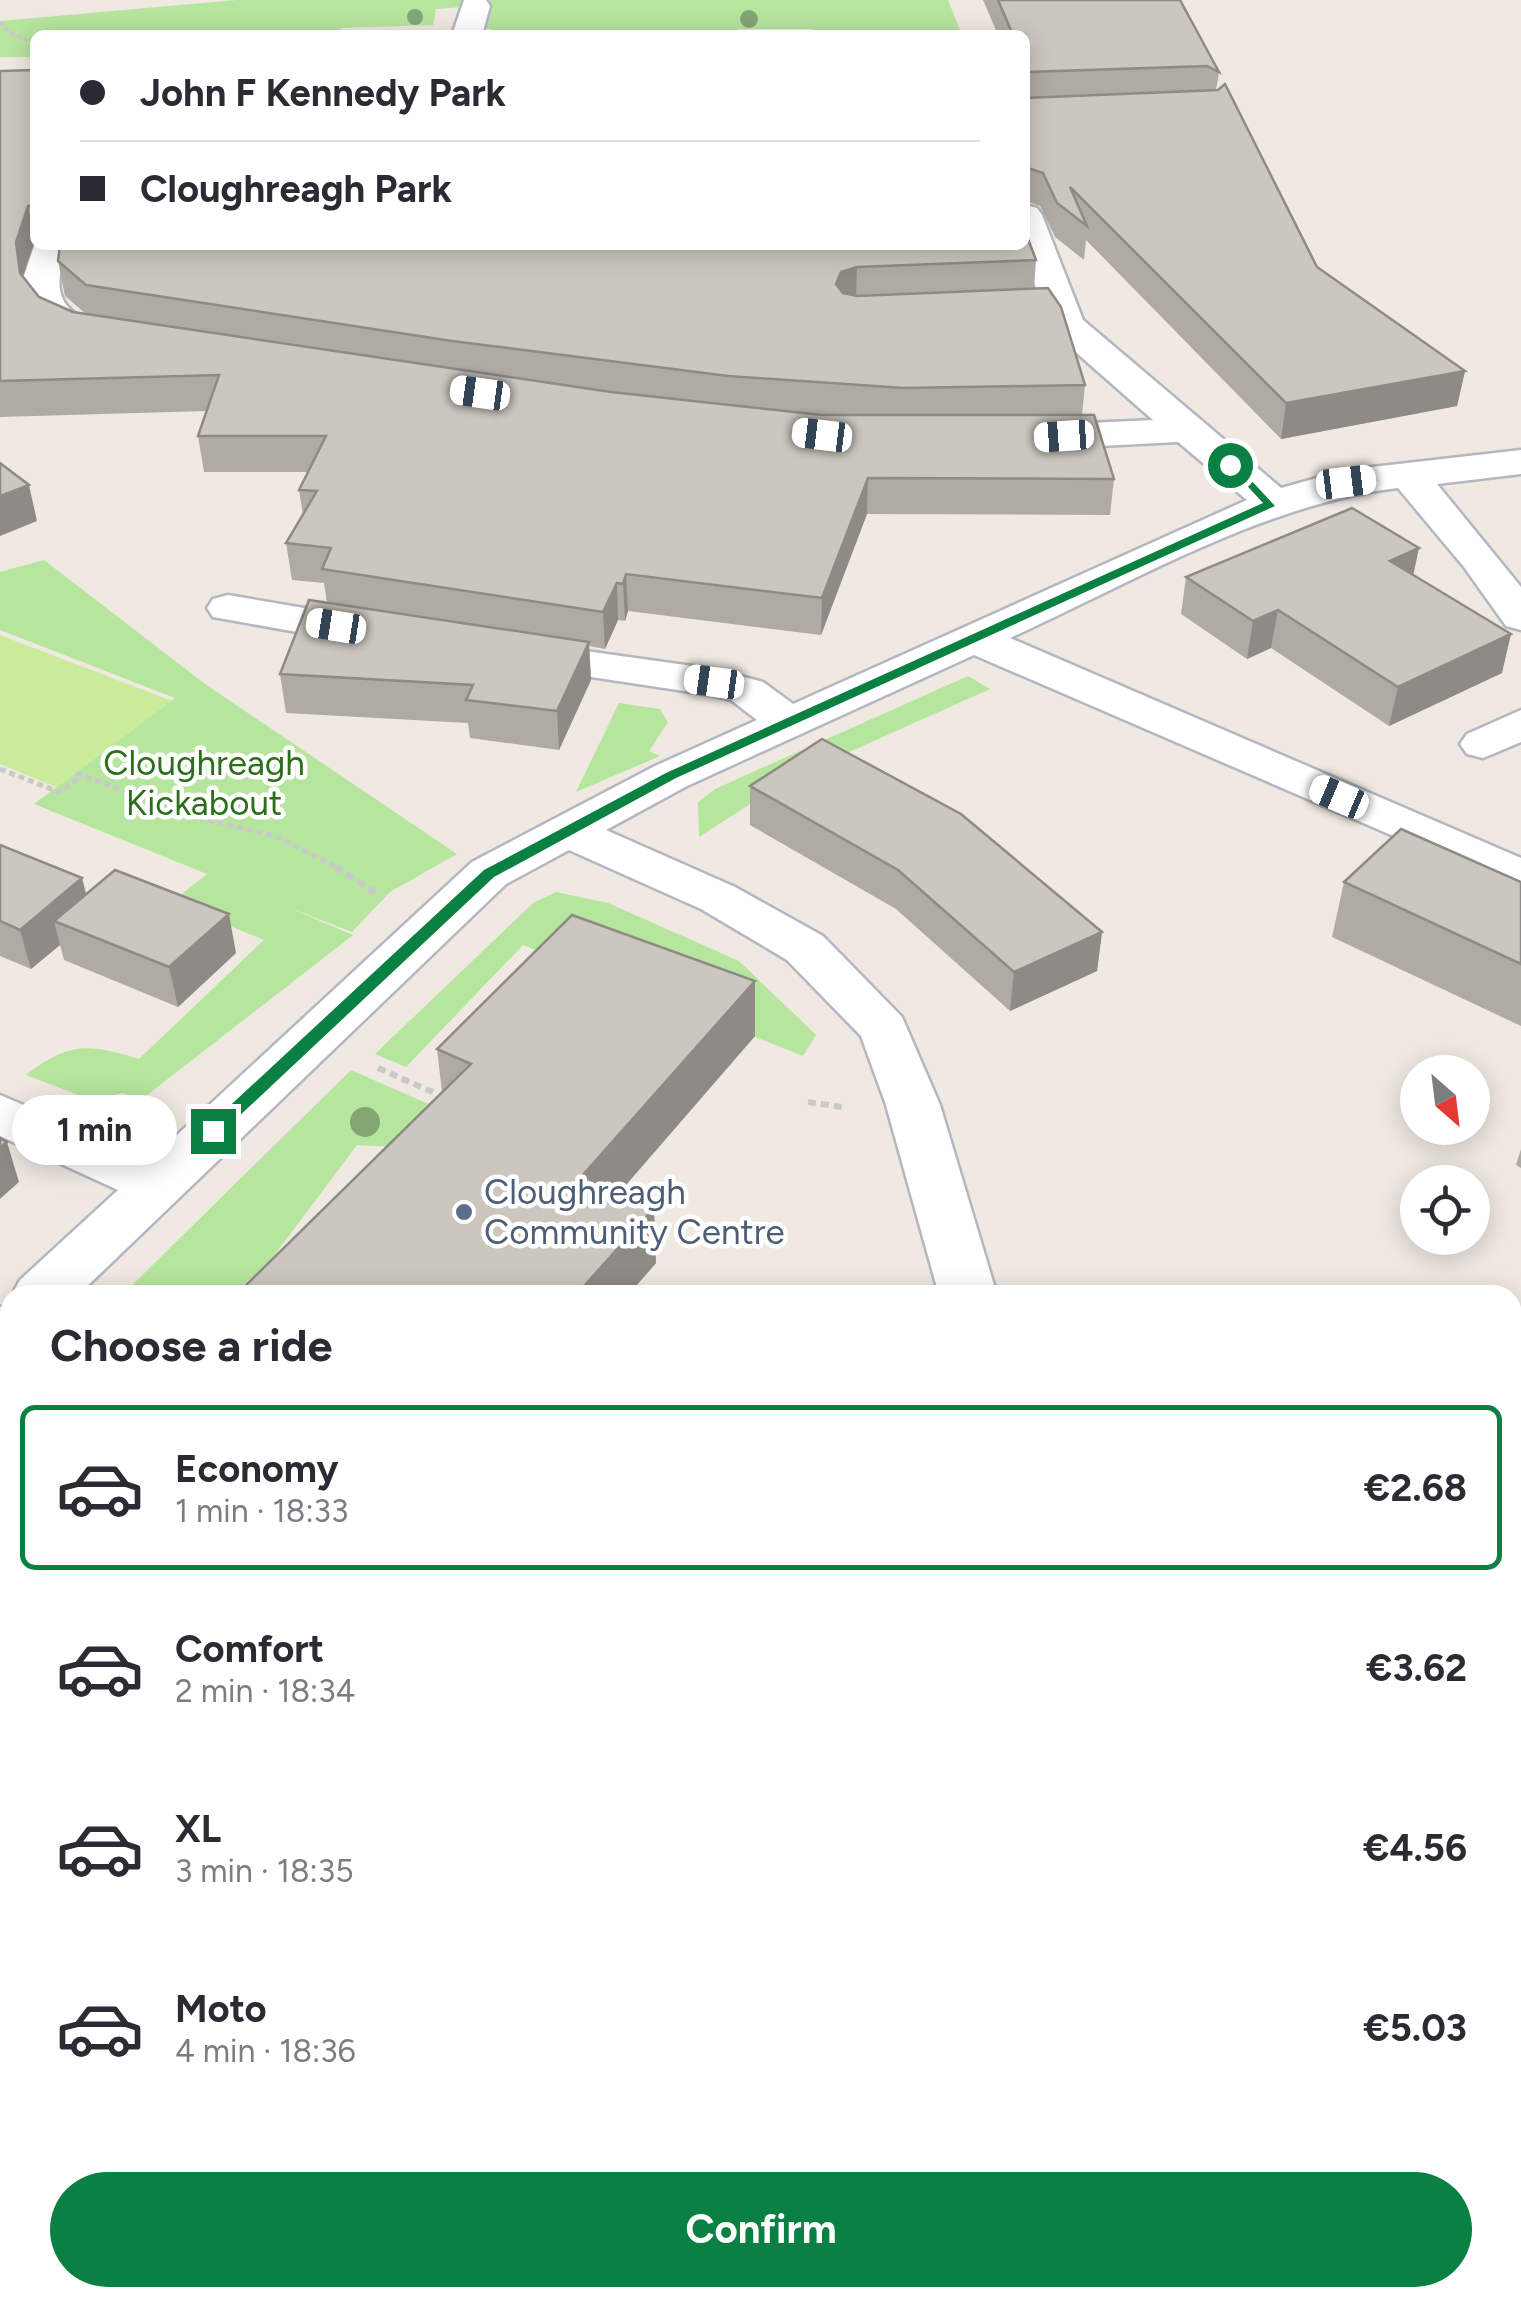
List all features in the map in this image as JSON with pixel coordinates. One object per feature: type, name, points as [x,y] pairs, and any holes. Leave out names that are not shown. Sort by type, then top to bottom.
[{"type":"street","points":[[1030,228],[1067,326],[1263,492],[1271,504]]},
{"type":"street","points":[[49,250],[39,285],[49,312],[81,332],[135,342]]},
{"type":"street","points":[[1024,310],[1061,308]]},
{"type":"street","points":[[993,438],[1187,430]]},
{"type":"street","points":[[51,1285],[489,874],[566,830],[788,721],[1271,504],[1346,482],[1521,462]]},
{"type":"street","points":[[1407,474],[1479,558],[1521,617]]},
{"type":"street","points":[[228,608],[408,638]]},
{"type":"street","points":[[975,639],[1521,876]]},
{"type":"street","points":[[466,646],[714,682],[747,691],[788,721]]},
{"type":"street","points":[[566,830],[718,898],[804,948],[884,1029],[913,1105],[965,1285]]},
{"type":"street","points":[[0,1114],[156,1184]]},
{"type":"path","points":[[0,22],[8,32],[30,42]]},
{"type":"path","points":[[0,769],[59,792],[79,774],[191,816],[274,836],[341,869],[384,899]]},
{"type":"path","points":[[368,1064],[435,1093]]},
{"type":"green space","points":[[237,0],[948,0],[960,30],[493,30],[485,28],[490,5],[436,9],[433,25],[340,30],[30,30],[30,57],[0,57],[0,21]]},
{"type":"green space","name":"Cloughreagh Kickabout","points":[[44,560],[205,684],[457,854],[390,892],[352,932],[285,906],[353,935],[142,1099],[122,1093],[94,1101],[26,1075],[54,1056],[80,1049],[106,1050],[139,1059],[264,940],[172,902],[207,874],[34,804],[175,698],[0,630],[0,572]]},
{"type":"green space","points":[[0,635],[172,701],[56,787],[0,764]]},
{"type":"green space","points":[[968,676],[990,689],[789,779],[699,837],[698,802],[715,789]]},
{"type":"green space","points":[[619,703],[660,709],[668,722],[649,751],[660,756],[576,792]]},
{"type":"green space","points":[[556,892],[608,903],[739,961],[816,1035],[803,1056],[523,945],[406,1067],[375,1054],[533,903]]},
{"type":"green space","points":[[351,1070],[433,1106],[392,1147],[357,1145],[270,1261],[243,1285],[132,1285]]},
{"type":"building","points":[[998,0],[1180,0],[1219,72],[1207,66],[1030,72],[1030,30],[1011,30]]},
{"type":"building","points":[[30,70],[30,206],[16,242],[20,273],[39,297],[73,312],[611,392],[822,415],[1094,415],[1114,479],[868,478],[822,598],[626,574],[623,584],[617,583],[603,612],[322,569],[331,548],[286,543],[317,491],[299,490],[326,436],[198,436],[219,375],[0,381],[0,71]]},
{"type":"building","points":[[1225,84],[1317,267],[1465,371],[1286,403],[1070,187],[1087,226],[1057,203],[1043,173],[1030,169],[1030,98],[1218,90]]},
{"type":"building","points":[[1030,244],[1036,260],[857,267],[841,272],[836,284],[843,293],[857,296],[1048,288],[1061,307],[1085,385],[904,388],[728,376],[452,341],[86,285],[58,261],[59,250],[1030,250]]},
{"type":"building","points":[[0,463],[29,485],[0,496]]},
{"type":"building","points":[[1352,508],[1419,548],[1390,561],[1511,634],[1398,687],[1278,610],[1253,621],[1186,577]]},
{"type":"building","points":[[309,600],[589,642],[557,711],[466,700],[473,685],[280,674]]},
{"type":"building","points":[[822,739],[961,814],[1102,932],[1014,972],[898,870],[750,786]]},
{"type":"building","points":[[1401,829],[1521,882],[1521,964],[1344,882]]},
{"type":"building","points":[[0,845],[82,878],[20,930],[0,921]]},
{"type":"building","points":[[115,870],[229,914],[169,967],[54,921]]},
{"type":"building","points":[[572,915],[755,981],[582,1176],[654,1208],[585,1285],[246,1285],[471,1064],[437,1049]]},
{"type":"place","name":"Cloughreagh Community Centre","points":[[464,1212]]},
{"type":"route","points":[[213,1131],[489,874],[671,776],[1271,504],[1263,492],[1230,465]]}]
